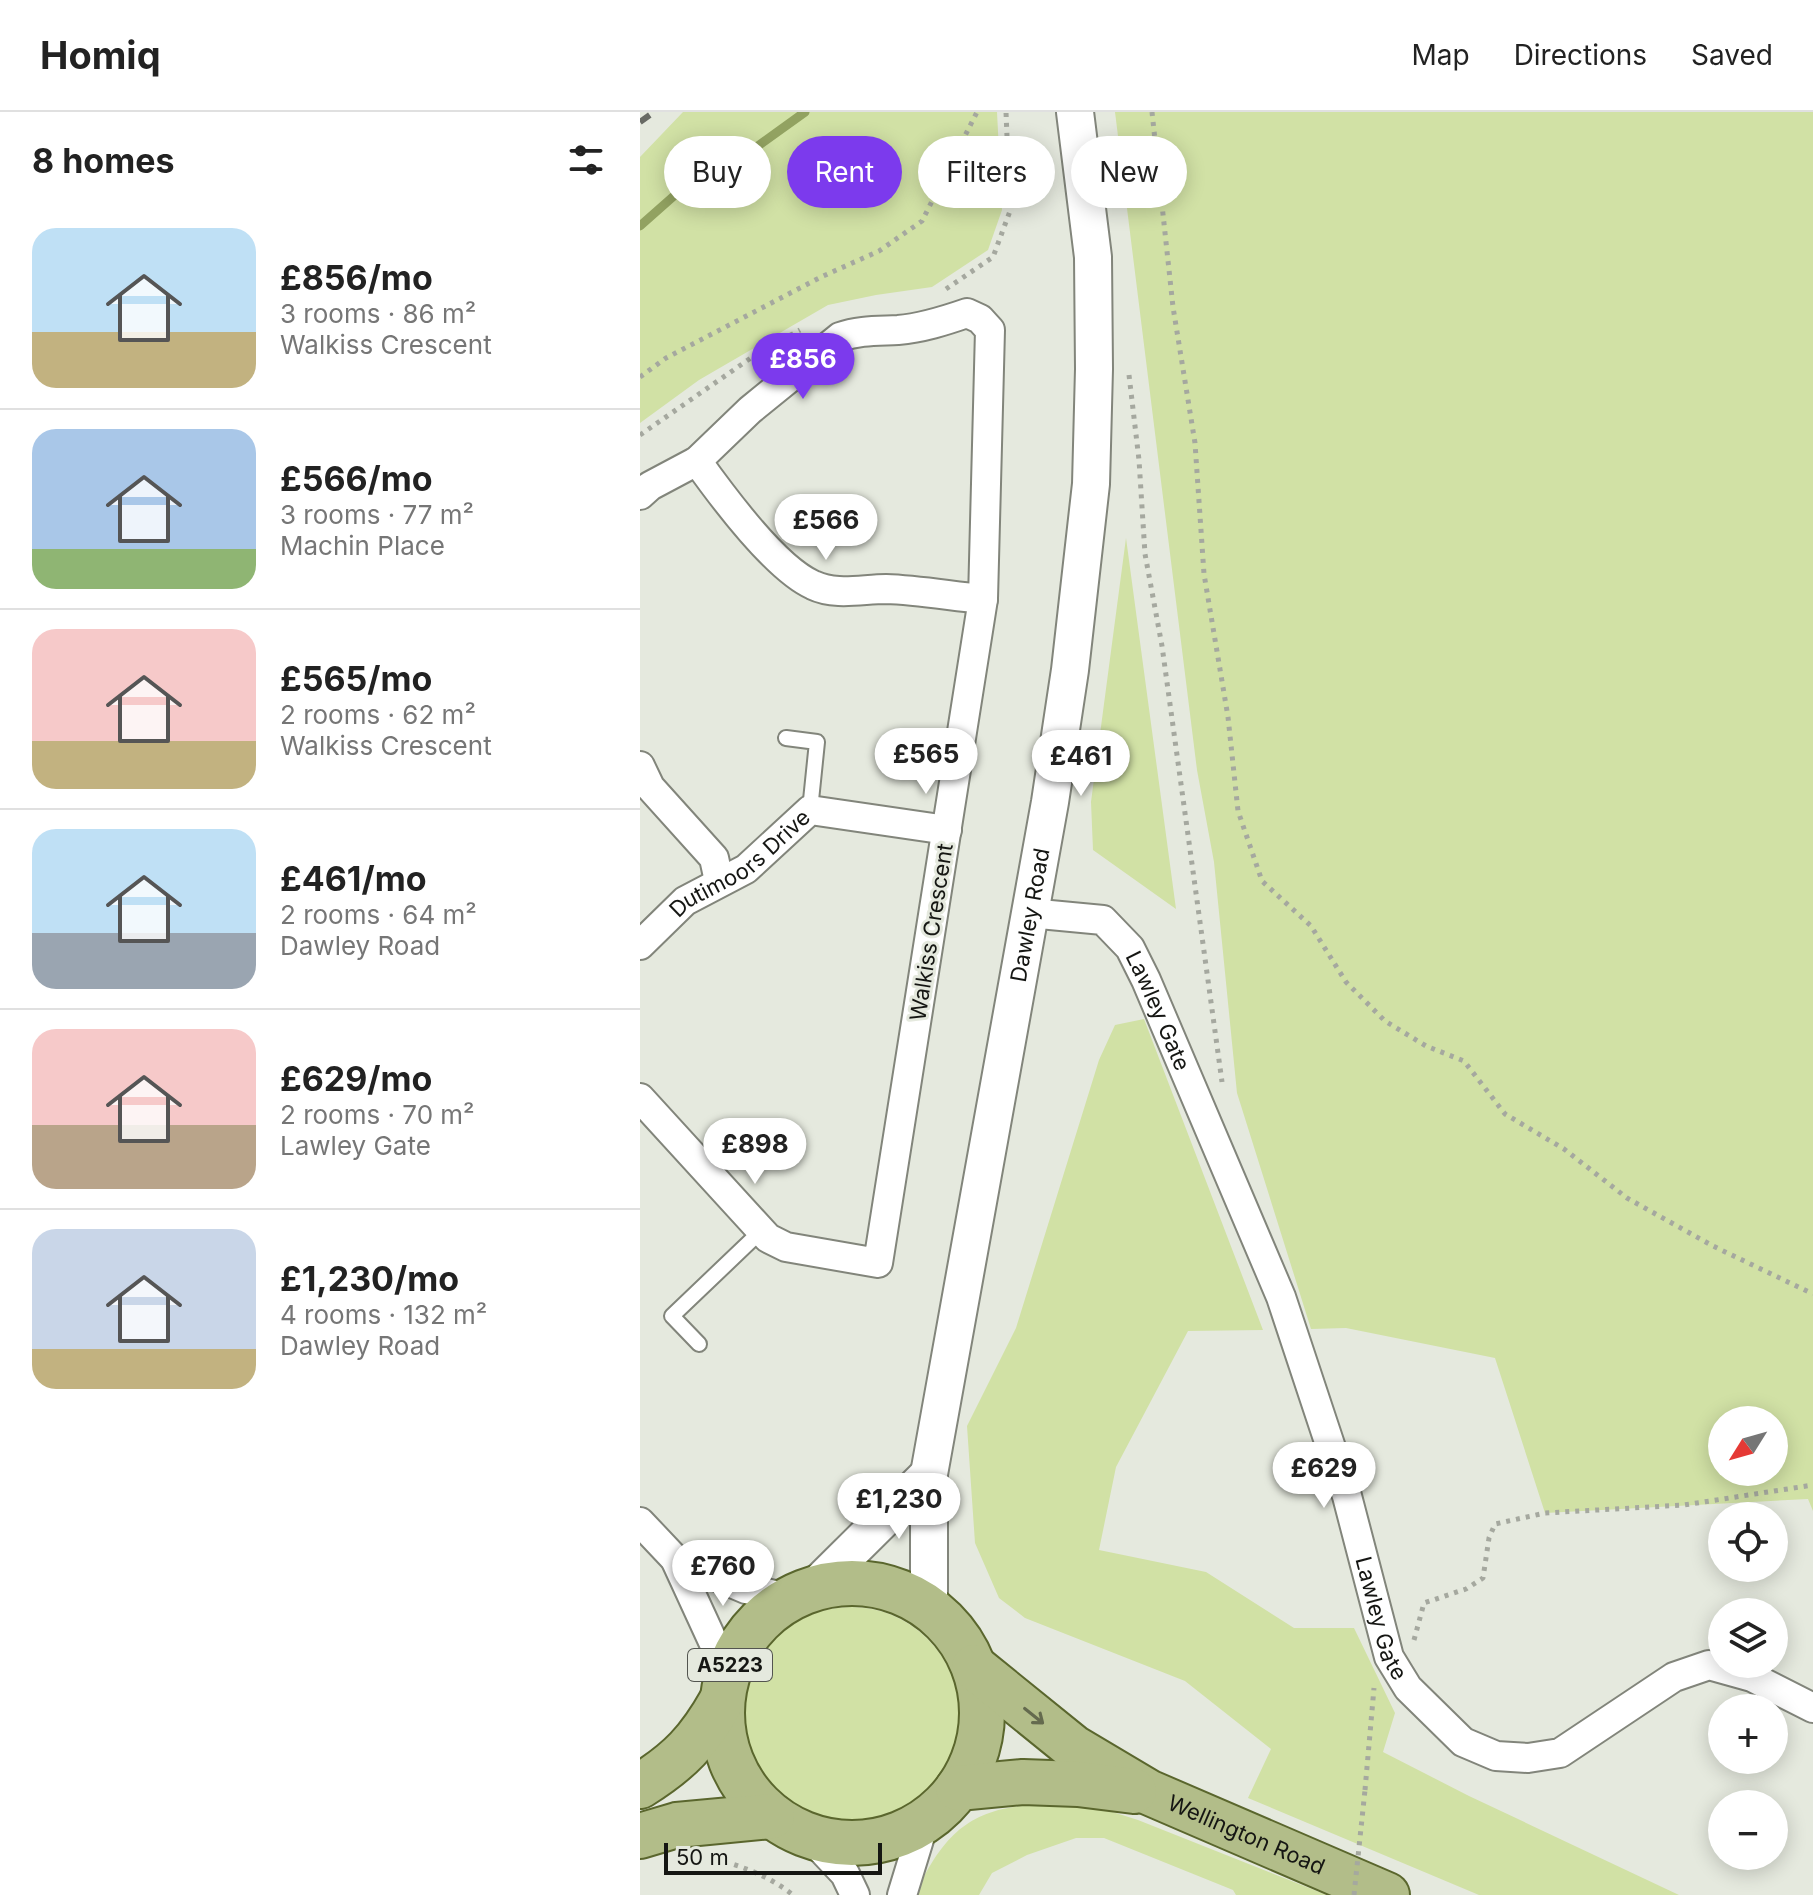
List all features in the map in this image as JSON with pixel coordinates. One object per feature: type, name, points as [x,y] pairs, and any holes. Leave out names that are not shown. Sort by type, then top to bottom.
[{"type":"main road","name":"A5223","points":[[640,1786],[671,1766],[704,1732],[738,1648],[760,1619],[802,1592],[854,1582],[893,1589],[929,1608],[956,1634],[974,1667],[981,1698],[981,1729],[973,1760],[958,1788],[925,1820],[898,1835],[869,1842],[839,1842],[791,1826],[677,1825],[640,1836]]},
{"type":"main road","name":"Wellington Road","points":[[974,1667],[1074,1748],[1148,1792],[1387,1895]]},
{"type":"main road","name":"A5223","points":[[724,1686],[725,1744],[743,1784],[791,1826]]},
{"type":"main road","name":"Wellington Road","points":[[958,1788],[1023,1782],[1148,1792]]},
{"type":"street","name":"Dawley Road","points":[[929,1608],[929,1474],[1050,802],[1070,670],[1091,484],[1093,257],[1075,112]]},
{"type":"street","name":"Walkiss Crescent","points":[[640,495],[650,486],[697,461],[750,410],[840,337],[853,332],[939,323],[967,313],[980,319],[990,330],[983,599],[878,1263],[786,1247],[768,1238],[640,1098]]},
{"type":"street","points":[[697,461],[722,495],[789,571],[815,587],[850,592],[886,589],[983,599]]},
{"type":"street","points":[[640,766],[650,787],[714,858],[719,881]]},
{"type":"street","name":"Dutimoors Drive","points":[[640,945],[685,901],[746,869],[810,810],[947,830]]},
{"type":"street","name":"Lawley Gate","points":[[1029,913],[1103,920],[1130,948],[1146,980],[1281,1297],[1347,1496],[1389,1657],[1408,1688],[1463,1742],[1496,1756],[1528,1758],[1560,1753],[1674,1677],[1709,1665],[1752,1677],[1813,1708]]},
{"type":"street","points":[[675,1559],[746,1589],[802,1592],[929,1474]]},
{"type":"street","points":[[640,1522],[675,1559],[724,1686]]},
{"type":"street","points":[[902,1895],[925,1820]]},
{"type":"street","points":[[791,1826],[845,1874],[855,1895]]},
{"type":"lane","points":[[786,738],[817,742],[810,810]]},
{"type":"lane","points":[[699,1344],[672,1316],[761,1231]]},
{"type":"path","points":[[640,377],[666,358],[821,277],[879,251],[922,221],[977,112]]},
{"type":"path","points":[[941,292],[993,257],[1010,211],[1006,112]]},
{"type":"path","points":[[1152,112],[1173,307],[1195,443],[1204,574],[1228,717],[1238,811],[1262,881],[1311,926],[1346,982],[1385,1021],[1426,1046],[1464,1061],[1505,1114],[1564,1149],[1627,1198],[1713,1246],[1813,1294]]},
{"type":"path","points":[[640,435],[758,353],[807,326]]},
{"type":"path","points":[[1128,370],[1139,460],[1145,554],[1162,646],[1222,1083]]},
{"type":"path","points":[[1354,1895],[1377,1663],[1389,1657],[1410,1654],[1424,1603],[1466,1589],[1483,1578],[1489,1538],[1495,1524],[1545,1513],[1684,1505],[1813,1485]]},
{"type":"path","points":[[702,1859],[713,1858],[755,1871],[793,1895]]},
{"type":"green space","points":[[683,112],[997,112],[998,136],[918,136],[918,208],[1002,210],[988,250],[932,287],[828,305],[699,380],[640,423],[640,157]]},
{"type":"green space","points":[[1115,112],[1813,112],[1813,1511],[1808,1499],[1545,1513],[1495,1358],[1346,1328],[1311,1329],[1237,1093],[1214,862],[1197,770],[1127,208],[1187,208],[1187,136],[1118,136]]},
{"type":"green space","points":[[1126,538],[1176,909],[1093,850],[1091,802]]},
{"type":"green space","points":[[1144,1019],[1263,1330],[1188,1331],[1116,1467],[1099,1550],[1206,1572],[1294,1628],[1354,1628],[1395,1713],[1383,1752],[1679,1895],[1479,1895],[1248,1798],[1271,1749],[1185,1681],[1025,1618],[999,1598],[975,1543],[967,1426],[1016,1328],[1099,1060],[1115,1025]]},
{"type":"green space","points":[[851,1607],[892,1615],[911,1625],[927,1639],[941,1655],[951,1674],[959,1715],[951,1756],[941,1775],[927,1791],[911,1805],[892,1815],[851,1823],[810,1815],[791,1805],[775,1791],[761,1775],[751,1756],[743,1715],[751,1674],[761,1655],[775,1639],[791,1625],[810,1615]]},
{"type":"green space","points":[[1081,1802],[1138,1820],[1327,1895],[1236,1895],[1233,1890],[1104,1838],[1076,1838],[1027,1855],[992,1873],[979,1895],[915,1895],[945,1844],[980,1817],[1024,1805]]},
{"type":"waterway","points":[[640,226],[675,195],[715,177],[805,112]]},
{"type":"railway","points":[[640,122],[654,112]]}]
